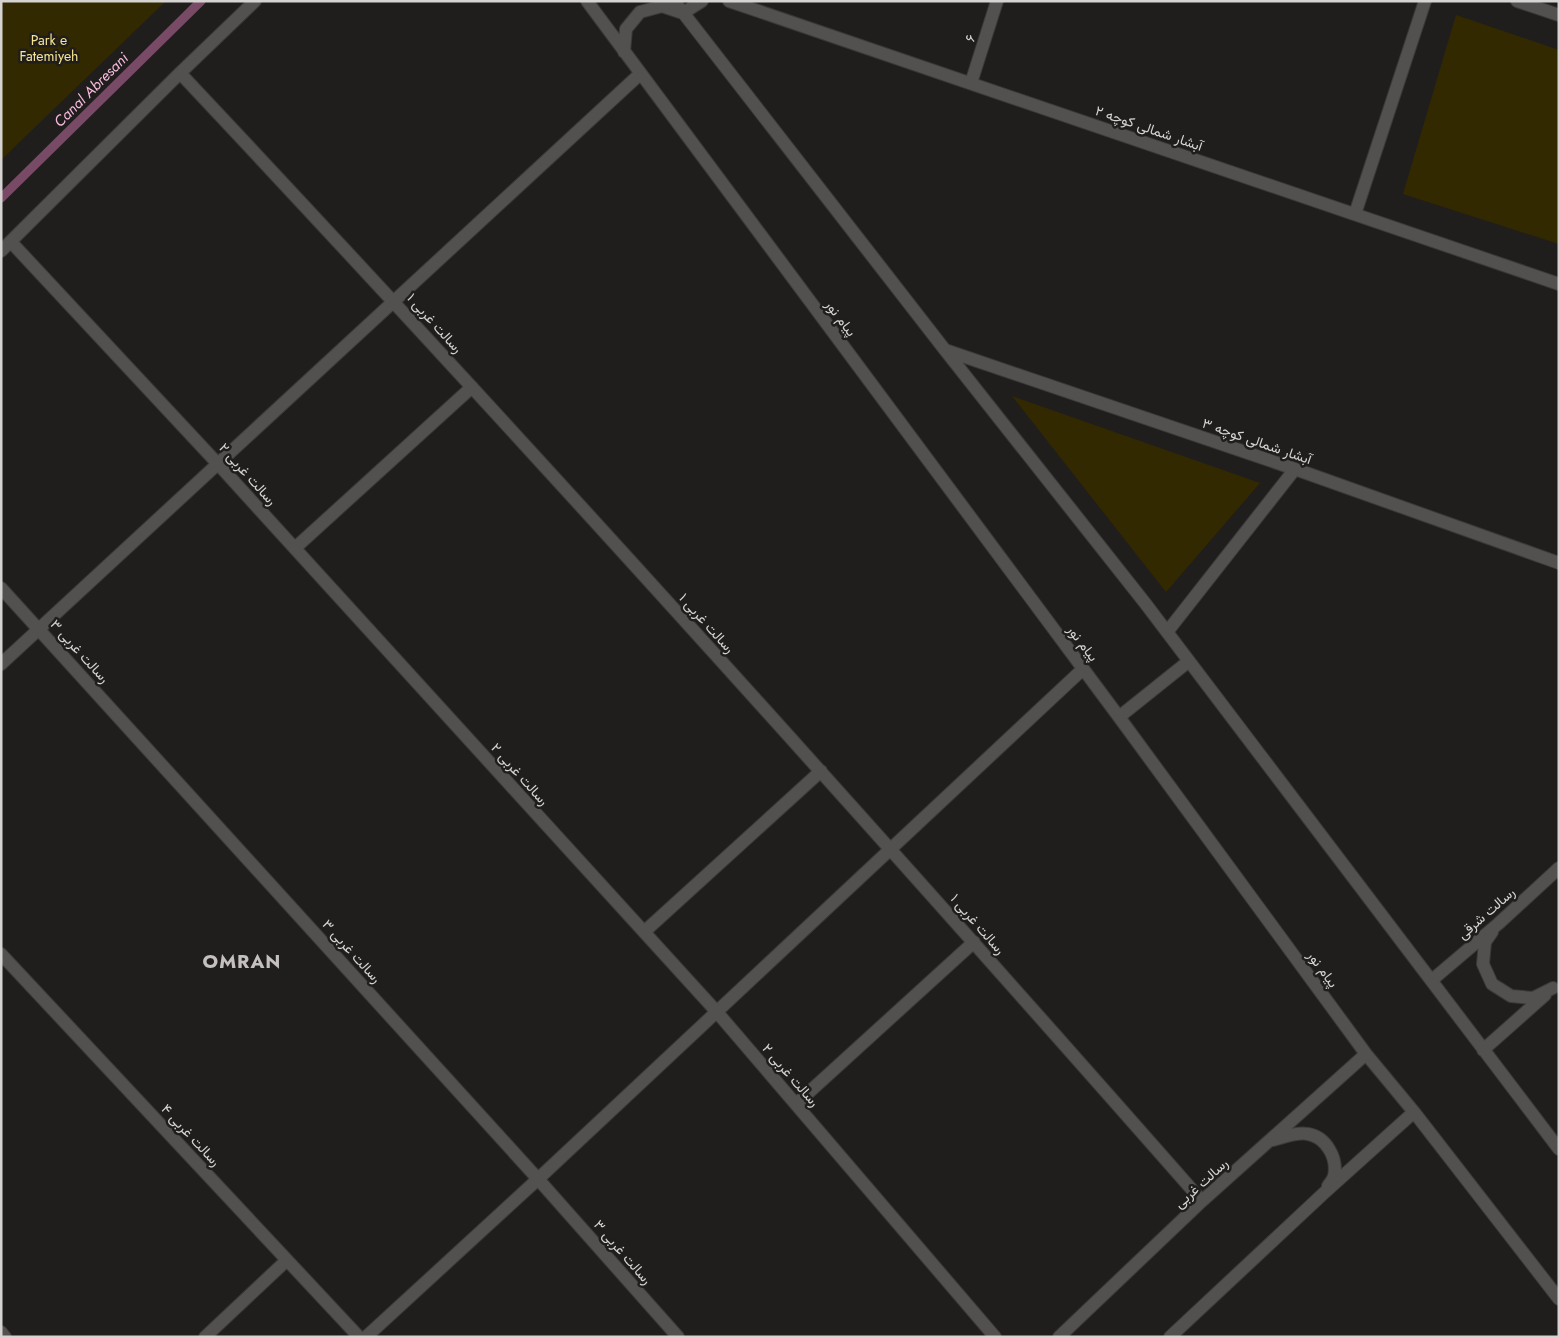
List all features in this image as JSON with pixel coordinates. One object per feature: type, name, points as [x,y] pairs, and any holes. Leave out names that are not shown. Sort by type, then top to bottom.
[{"type":"street","points":[[1,251],[255,1]]},
{"type":"street","name":"پیام نور","points":[[587,1],[1366,1054],[1414,1112],[1559,1298]]},
{"type":"street","points":[[674,1],[1167,632],[1559,1149]]},
{"type":"street","points":[[683,14],[702,1]]},
{"type":"street","name":"آبشار شمالی کوچه ۲","points":[[729,1],[1559,284]]},
{"type":"street","name":"۶","points":[[971,83],[998,1]]},
{"type":"street","points":[[1355,214],[1425,1]]},
{"type":"street","points":[[1517,1],[1559,15]]},
{"type":"street","points":[[624,52],[626,29],[640,12],[662,6],[683,14]]},
{"type":"street","name":"رسالت غربی ۱","points":[[180,73],[394,301],[891,848],[1202,1201]]},
{"type":"street","points":[[1,664],[640,74]]},
{"type":"street","name":"رسالت غربی ۲","points":[[11,242],[218,464],[716,1011],[995,1337]]},
{"type":"street","name":"آبشار شمالی کوچه ۳","points":[[945,350],[1295,469],[1559,563]]},
{"type":"street","points":[[295,548],[472,387]]},
{"type":"street","points":[[1167,632],[1295,469]]},
{"type":"street","name":"رسالت غربی ۳","points":[[1,588],[538,1178],[678,1337]]},
{"type":"street","points":[[1119,718],[1189,661]]},
{"type":"street","points":[[366,1337],[1083,669]]},
{"type":"street","points":[[644,932],[821,771]]},
{"type":"street","name":"رسالت شرقی","points":[[1432,980],[1498,924],[1559,868]]},
{"type":"street","points":[[1498,924],[1485,942],[1483,964],[1492,984],[1511,996],[1533,998],[1556,986]]},
{"type":"street","points":[[796,1104],[974,942]]},
{"type":"street","name":"رسالت غربی ۴","points":[[1,954],[359,1337]]},
{"type":"street","points":[[1484,1050],[1556,986]]},
{"type":"street","name":"رسالت غربی","points":[[1059,1337],[1202,1201],[1366,1054]]},
{"type":"street","points":[[1170,1337],[1324,1192],[1414,1112]]},
{"type":"street","points":[[1270,1141],[1290,1135],[1308,1134],[1325,1143],[1334,1158],[1334,1177],[1324,1192]]},
{"type":"street","points":[[205,1337],[287,1260]]},
{"type":"street","points":[[1,1332],[5,1337]]},
{"type":"green space","name":"Park e Fatemiyeh","points":[[1,1],[166,1],[1,160]]},
{"type":"green space","points":[[1456,15],[1559,50],[1559,244],[1403,194]]},
{"type":"green space","points":[[1012,396],[1260,483],[1166,592]]},
{"type":"waterway","name":"Canal Abresani","points":[[1,198],[201,1]]},
{"type":"district","name":"OMRAN","points":[[242,961]]}]
